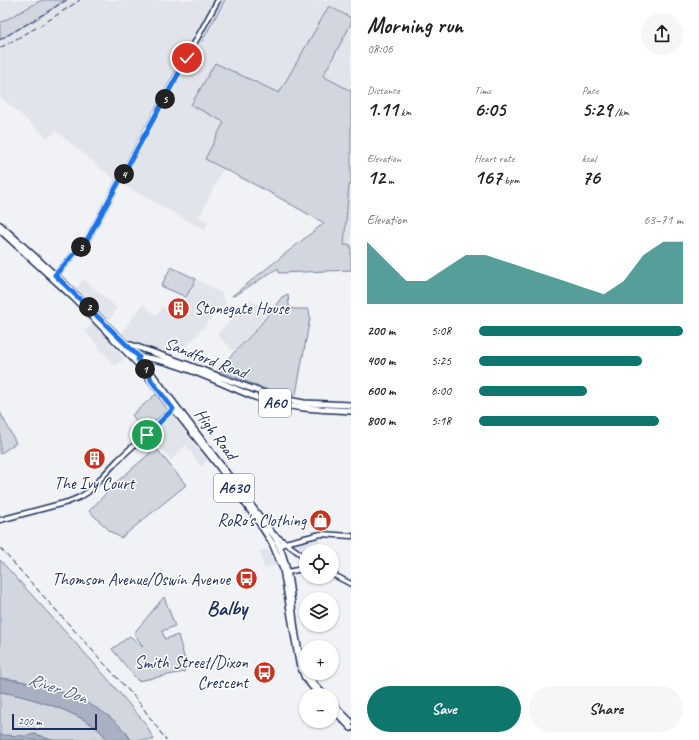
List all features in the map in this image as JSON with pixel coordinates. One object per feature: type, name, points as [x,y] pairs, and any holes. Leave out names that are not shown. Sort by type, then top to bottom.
[{"type":"main road","name":"A630","points":[[0,226],[122,344],[130,358]]},
{"type":"main road","name":"A630","points":[[0,230],[52,275]]},
{"type":"main road","name":"Sandford Road","points":[[122,344],[253,396],[293,407],[351,411]]},
{"type":"main road","name":"High Road","points":[[122,344],[139,357],[157,380],[175,408],[220,468],[272,543]]},
{"type":"main road","name":"Sandford Road","points":[[153,356],[238,384],[261,394],[287,400],[351,405]]},
{"type":"main road","points":[[130,358],[153,356]]},
{"type":"main road","points":[[147,367],[147,362],[153,356]]},
{"type":"main road","points":[[139,357],[138,360],[150,376],[151,380]]},
{"type":"main road","name":"High Road","points":[[130,358],[175,408],[260,517]]},
{"type":"main road","name":"A60","points":[[238,384],[251,392],[253,396]]},
{"type":"main road","name":"A630","points":[[260,517],[271,531],[279,546],[288,572],[299,647]]},
{"type":"main road","name":"A630","points":[[260,517],[273,538],[272,543],[282,567],[299,663],[305,678],[313,688]]},
{"type":"main road","points":[[285,543],[279,546],[282,567],[288,572]]},
{"type":"main road","name":"A630","points":[[312,680],[318,688]]},
{"type":"main road","points":[[339,710],[351,722]]},
{"type":"main road","points":[[339,715],[351,728]]},
{"type":"street","points":[[52,275],[87,240],[218,0]]},
{"type":"street","points":[[0,520],[19,513],[68,502],[88,492],[118,460],[175,408]]},
{"type":"street","points":[[271,531],[299,553]]},
{"type":"street","points":[[285,543],[295,542],[324,534],[351,537]]},
{"type":"street","points":[[293,549],[295,542]]},
{"type":"street","points":[[288,572],[299,570]]},
{"type":"street","points":[[339,578],[351,584]]},
{"type":"shaded area","points":[[0,0],[42,0],[0,23]]},
{"type":"shaded area","points":[[42,0],[65,0],[37,19],[0,39],[0,23]]},
{"type":"shaded area","points":[[65,0],[351,0],[351,18],[329,6],[279,93],[214,63],[224,122],[205,159],[223,169],[199,217],[208,222],[205,230],[116,181],[56,131],[48,138],[0,97],[0,39]]},
{"type":"shaded area","points":[[329,6],[351,18],[351,24],[323,76],[351,91],[351,185],[349,185],[344,245],[351,245],[351,270],[279,273],[278,268],[236,295],[232,296],[324,223],[269,192],[205,159],[224,122],[191,105],[215,63],[279,93]]},
{"type":"shaded area","points":[[351,24],[351,91],[323,76]]},
{"type":"shaded area","points":[[349,185],[351,185],[351,245],[343,245]]},
{"type":"shaded area","points":[[171,267],[196,279],[186,297],[161,286]]},
{"type":"shaded area","points":[[84,279],[117,308],[110,319],[104,318],[74,291]]},
{"type":"shaded area","points":[[196,279],[223,294],[222,297],[226,302],[184,349],[170,352],[132,342],[121,333],[143,304],[156,315],[163,307],[176,317],[180,317],[185,300]]},
{"type":"shaded area","points":[[288,294],[289,306],[293,309],[309,309],[310,318],[296,394],[294,396],[263,388],[217,370],[256,330],[282,297]]},
{"type":"shaded area","points":[[250,300],[268,311],[252,333],[233,351],[217,334]]},
{"type":"shaded area","points":[[94,323],[124,359],[115,366],[85,331]]},
{"type":"shaded area","points":[[156,394],[167,411],[145,433],[132,415]]},
{"type":"shaded area","points":[[0,412],[16,443],[0,454]]},
{"type":"shaded area","points":[[172,415],[207,460],[201,467],[186,445],[171,460],[150,435]]},
{"type":"shaded area","points":[[156,448],[186,485],[121,538],[111,532],[89,511],[119,480]]},
{"type":"shaded area","points":[[318,538],[320,544],[299,544],[299,547],[297,546],[298,543]]},
{"type":"shaded area","points":[[266,549],[272,554],[277,565],[264,568],[260,551]]},
{"type":"shaded area","points":[[0,560],[101,671],[145,723],[154,740],[131,740],[126,732],[68,695],[17,680],[0,678]]},
{"type":"shaded area","points":[[164,597],[175,626],[162,631],[165,639],[178,635],[186,664],[184,672],[138,681],[112,649],[130,636],[143,647],[134,633]]},
{"type":"shaded area","points":[[0,692],[23,696],[75,715],[97,728],[108,740],[0,740]]},
{"type":"water","points":[[0,678],[35,684],[73,696],[106,715],[120,726],[131,740],[108,740],[97,728],[75,715],[23,696],[0,692]]},
{"type":"water","points":[[35,734],[52,740],[0,740],[0,735],[26,736]]},
{"type":"waterway","points":[[202,41],[225,0]]},
{"type":"railway","points":[[0,40],[67,0]]},
{"type":"railway","points":[[0,48],[43,24],[80,0]]},
{"type":"railway","points":[[0,548],[138,701],[166,740]]},
{"type":"place","name":"Stonegate House","points":[[178,308]]},
{"type":"place","name":"The Ivy Court","points":[[94,459]]},
{"type":"place","name":"RoRo's Clothing","points":[[321,520]]},
{"type":"place","name":"Thomson Avenue/Oswin Avenue","points":[[246,579]]},
{"type":"place","name":"Smith Street/Dixon Crescent","points":[[264,672]]},
{"type":"district","name":"Balby","points":[[227,608]]},
{"type":"route","points":[[147,435],[173,409],[151,380],[150,376],[138,360],[139,357],[55,275],[87,240],[187,58]]},
{"type":"water label","name":"River Don","points":[[58,688]]}]
